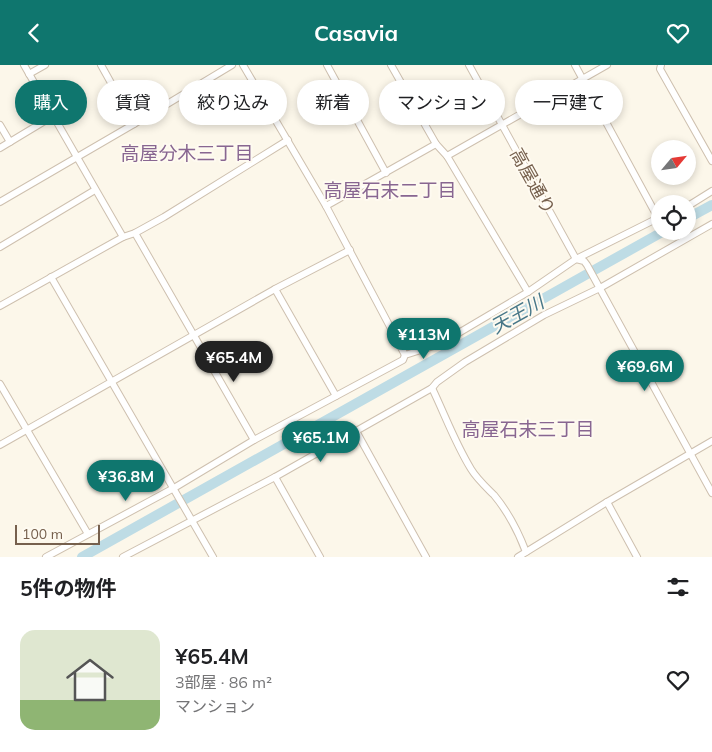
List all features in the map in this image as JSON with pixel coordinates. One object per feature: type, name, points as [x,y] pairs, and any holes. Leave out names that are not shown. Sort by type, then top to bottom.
[{"type":"street","points":[[24,65],[33,80]]},
{"type":"street","points":[[29,74],[45,65]]},
{"type":"street","points":[[101,65],[109,80]]},
{"type":"street","points":[[169,103],[232,65]]},
{"type":"street","points":[[243,65],[326,205],[405,355]]},
{"type":"street","points":[[327,65],[386,173]]},
{"type":"street","points":[[391,65],[436,144],[447,156],[528,292]]},
{"type":"street","name":"高屋通り","points":[[469,65],[477,80]]},
{"type":"street","points":[[574,65],[651,204]]},
{"type":"street","points":[[505,122],[607,65]]},
{"type":"street","points":[[661,65],[660,69],[712,161]]},
{"type":"street","points":[[0,125],[10,142]]},
{"type":"street","points":[[0,148],[39,125]]},
{"type":"street","points":[[59,125],[123,237]]},
{"type":"street","points":[[0,202],[132,125]]},
{"type":"street","points":[[447,156],[500,125]]},
{"type":"street","name":"高屋通り","points":[[503,125],[576,259]]},
{"type":"street","points":[[1,303],[123,237],[135,233],[288,140]]},
{"type":"street","points":[[326,205],[436,144]]},
{"type":"street","points":[[0,247],[95,190]]},
{"type":"street","points":[[696,201],[712,191]]},
{"type":"street","points":[[46,557],[175,490],[254,440],[402,360],[405,355],[440,344],[528,292],[576,259],[651,222]]},
{"type":"street","points":[[123,557],[191,518],[275,477],[432,388],[437,382],[473,357],[544,315],[712,224]]},
{"type":"street","points":[[135,233],[254,440]]},
{"type":"street","points":[[0,445],[275,289],[350,250]]},
{"type":"street","points":[[576,259],[584,261],[587,265],[712,493]]},
{"type":"street","points":[[52,277],[213,557]]},
{"type":"street","points":[[275,289],[336,396]]},
{"type":"street","points":[[0,384],[88,535]]},
{"type":"street","points":[[432,388],[452,435],[472,471],[513,522],[529,554]]},
{"type":"street","points":[[356,431],[426,557]]},
{"type":"street","points":[[518,557],[529,554],[607,502],[712,441]]},
{"type":"street","points":[[275,477],[320,557]]},
{"type":"street","points":[[607,502],[638,557]]},
{"type":"waterway","name":"天王川","points":[[696,214],[712,205]]},
{"type":"waterway","name":"天王川","points":[[82,557],[651,238]]},
{"type":"district","name":"高屋分木三丁目","points":[[187,153]]},
{"type":"district","name":"高屋石末二丁目","points":[[390,190]]},
{"type":"district","name":"高屋石末三丁目","points":[[528,429]]}]
